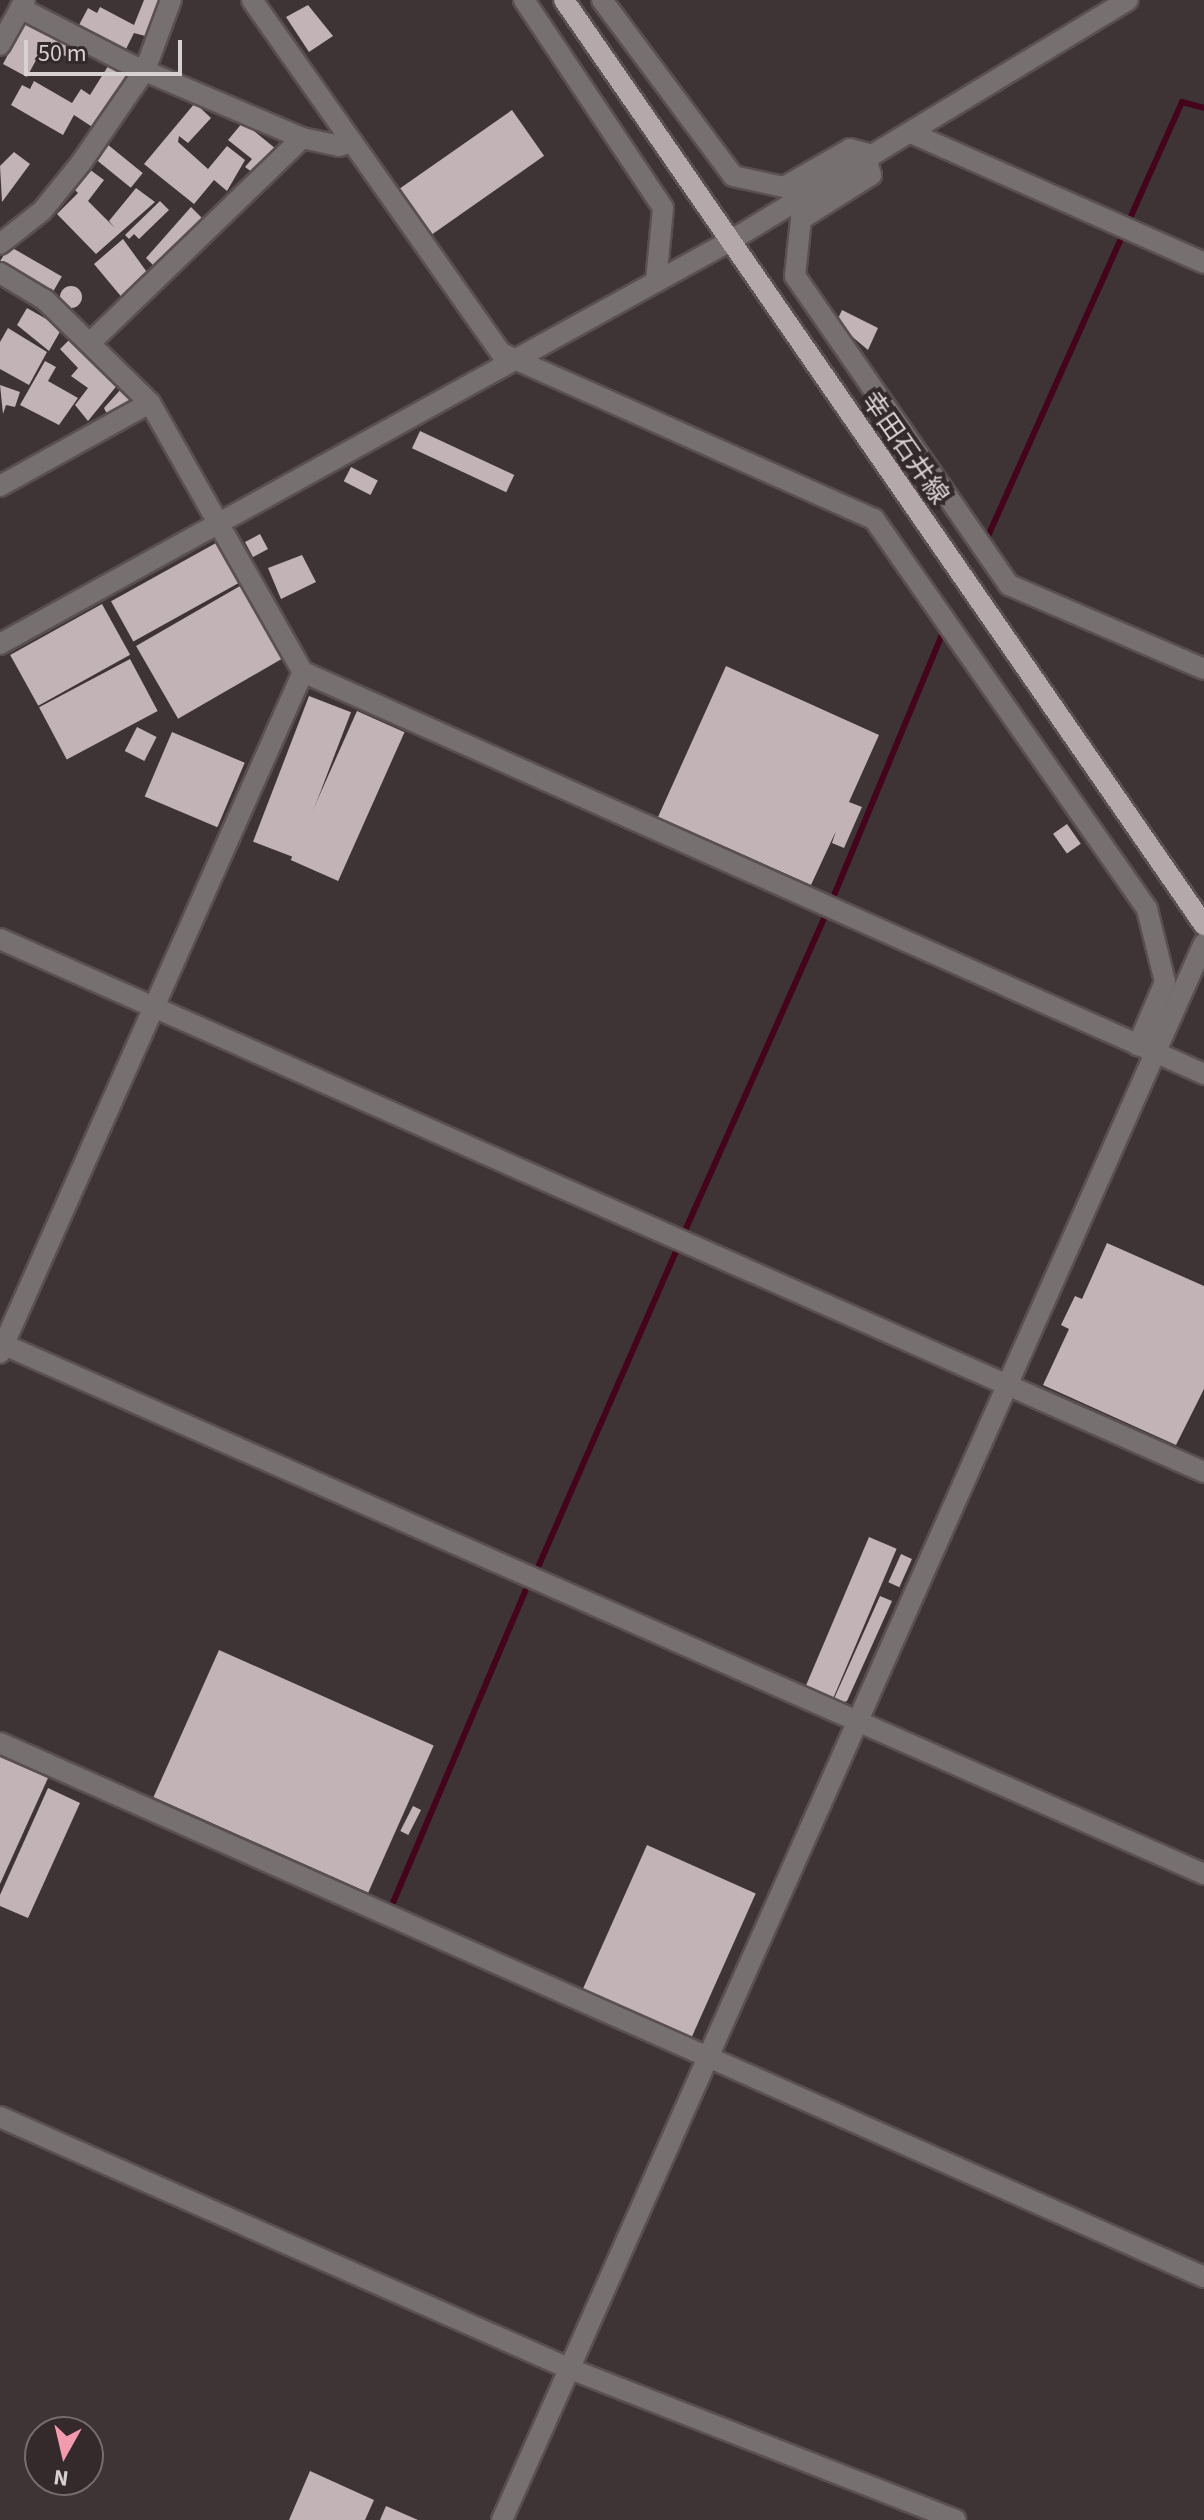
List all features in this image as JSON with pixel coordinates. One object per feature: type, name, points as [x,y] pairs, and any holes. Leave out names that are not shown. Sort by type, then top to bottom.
[{"type":"main road","name":"幸田石井線","points":[[564,0],[1204,925]]},
{"type":"street","points":[[0,244],[42,211],[145,70],[171,0]]},
{"type":"street","points":[[252,0],[501,353],[874,519],[1147,909],[1165,982],[1147,1048]]},
{"type":"street","points":[[524,0],[663,208],[656,282]]},
{"type":"street","points":[[602,0],[733,176],[784,187],[850,149],[870,158]]},
{"type":"street","points":[[0,644],[730,241],[1128,0]]},
{"type":"street","points":[[0,45],[22,4],[145,70],[302,138],[352,142]]},
{"type":"street","points":[[911,133],[1204,263]]},
{"type":"street","points":[[92,341],[302,138]]},
{"type":"street","points":[[870,158],[871,175],[801,219],[795,276],[1009,585],[1204,669]]},
{"type":"street","points":[[0,273],[45,300],[92,341],[150,403],[303,672],[1204,1074]]},
{"type":"street","points":[[0,486],[150,403]]},
{"type":"street","points":[[303,672],[1,1347],[1204,1874]]},
{"type":"street","points":[[0,939],[1204,1472]]},
{"type":"street","points":[[502,2520],[709,2060],[1006,1385],[1147,1048],[1204,943]]},
{"type":"street","points":[[0,1743],[1204,2277]]},
{"type":"street","points":[[0,2117],[568,2368],[955,2520]]},
{"type":"building","points":[[144,0],[163,0],[149,37],[134,33],[125,51],[79,25],[88,8],[97,13],[100,7],[134,25]]},
{"type":"building","points":[[308,5],[333,36],[309,52],[286,17]]},
{"type":"building","points":[[26,20],[73,45],[67,57],[44,45],[27,77],[3,64]]},
{"type":"building","points":[[110,63],[132,78],[97,130],[74,115],[63,135],[11,105],[22,85],[30,89],[34,81],[72,103],[81,89],[90,95]]},
{"type":"building","points":[[195,103],[211,118],[188,143],[179,136],[178,142],[208,169],[227,146],[245,160],[227,191],[214,180],[194,204],[144,164]]},
{"type":"building","points":[[512,110],[544,156],[432,234],[400,189]]},
{"type":"building","points":[[243,122],[276,149],[256,175],[245,167],[252,159],[228,140]]},
{"type":"building","points":[[107,144],[143,173],[131,188],[95,159]]},
{"type":"building","points":[[14,152],[30,164],[2,202],[0,166]]},
{"type":"building","points":[[89,169],[104,180],[88,201],[115,228],[109,221],[136,188],[155,202],[96,254],[57,214],[78,193],[74,189]]},
{"type":"building","points":[[160,201],[169,210],[139,239],[134,234],[129,239],[125,235]]},
{"type":"building","points":[[191,207],[205,221],[157,269],[146,258]]},
{"type":"building","points":[[123,239],[149,275],[124,300],[94,264]]},
{"type":"building","points":[[9,246],[62,276],[53,292],[0,262]]},
{"type":"building","points":[[67,286],[75,286],[82,297],[75,308],[67,308],[60,301],[60,293]]},
{"type":"building","points":[[27,308],[62,328],[49,351],[17,325]]},
{"type":"building","points":[[842,310],[878,328],[868,350],[836,323]]},
{"type":"building","points":[[8,328],[47,352],[29,385],[0,369],[0,342]]},
{"type":"building","points":[[71,338],[119,383],[88,421],[75,405],[88,388],[71,376],[78,368],[60,349]]},
{"type":"building","points":[[45,361],[56,367],[48,381],[78,398],[59,425],[20,405]]},
{"type":"building","points":[[0,385],[20,392],[15,407],[6,405],[3,414]]},
{"type":"building","points":[[122,388],[134,402],[109,418],[104,408]]},
{"type":"building","points":[[420,431],[514,475],[506,492],[412,448]]},
{"type":"building","points":[[351,467],[378,481],[370,495],[344,481]]},
{"type":"building","points":[[260,534],[268,549],[253,557],[245,542]]},
{"type":"building","points":[[216,543],[238,583],[133,641],[111,601]]},
{"type":"building","points":[[302,555],[316,582],[281,599],[268,568]]},
{"type":"building","points":[[240,586],[282,659],[178,719],[136,646]]},
{"type":"building","points":[[102,604],[130,655],[38,706],[10,655]]},
{"type":"building","points":[[130,659],[158,711],[67,759],[39,707]]},
{"type":"building","points":[[726,666],[879,735],[849,802],[862,807],[844,848],[832,843],[836,831],[811,885],[658,817]]},
{"type":"building","points":[[309,696],[351,712],[295,858],[253,842]]},
{"type":"building","points":[[357,711],[405,732],[338,881],[291,860]]},
{"type":"building","points":[[137,727],[157,737],[144,761],[125,751]]},
{"type":"building","points":[[172,732],[245,763],[217,827],[145,796]]},
{"type":"building","points":[[1067,824],[1081,844],[1067,853],[1053,834]]},
{"type":"building","points":[[1107,1243],[1204,1286],[1204,1389],[1176,1445],[1043,1385],[1069,1329],[1061,1325],[1075,1296],[1082,1299]]},
{"type":"building","points":[[869,1537],[897,1549],[833,1700],[805,1688]]},
{"type":"building","points":[[901,1554],[912,1559],[899,1587],[888,1582]]},
{"type":"building","points":[[880,1596],[892,1601],[847,1701],[839,1704],[833,1701]]},
{"type":"building","points":[[219,1650],[434,1746],[368,1893],[154,1797]]},
{"type":"building","points":[[0,1757],[48,1778],[0,1884]]},
{"type":"building","points":[[48,1788],[80,1803],[28,1918],[0,1906],[0,1895]]},
{"type":"building","points":[[413,1806],[421,1810],[408,1835],[400,1831]]},
{"type":"building","points":[[647,1845],[756,1893],[690,2040],[582,1992]]},
{"type":"building","points":[[310,2471],[374,2500],[365,2520],[289,2520]]},
{"type":"building","points":[[386,2506],[418,2520],[380,2520]]},
{"type":"waterway","points":[[1131,216],[1182,102],[1204,108]]},
{"type":"waterway","points":[[988,536],[1122,237]]},
{"type":"waterway","points":[[835,893],[943,632]]},
{"type":"waterway","points":[[684,1233],[824,918]]},
{"type":"waterway","points":[[539,1565],[676,1251]]},
{"type":"waterway","points":[[392,1905],[525,1591]]}]
